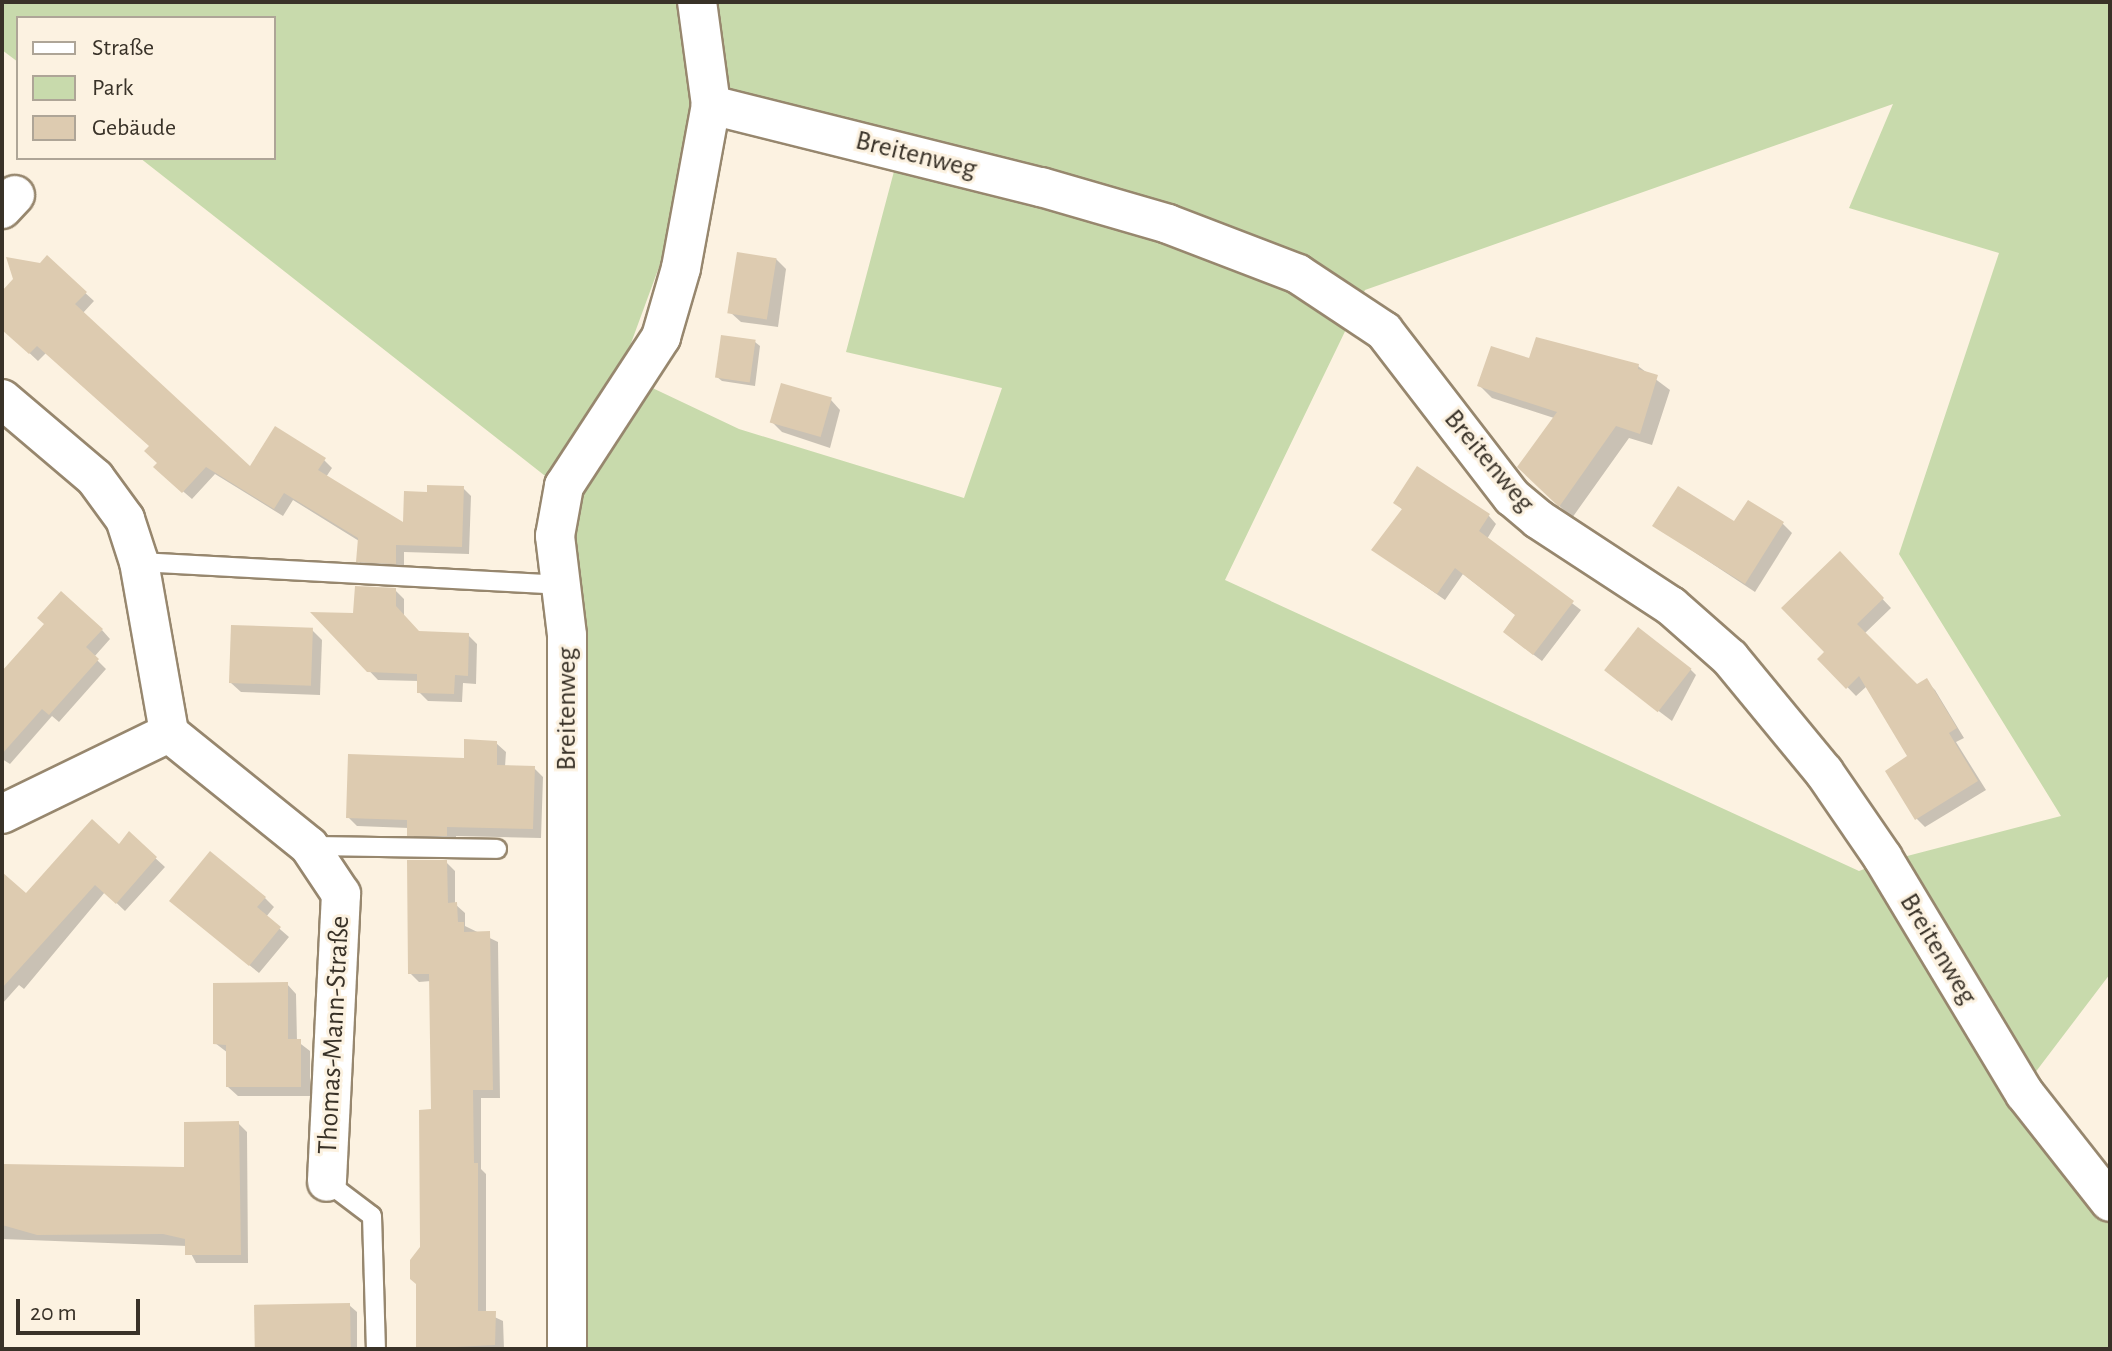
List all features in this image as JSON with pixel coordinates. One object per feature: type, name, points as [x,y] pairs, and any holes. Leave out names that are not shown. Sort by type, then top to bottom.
[{"type":"street","name":"Breitenweg","points":[[567,1349],[567,635],[555,536],[564,486],[661,337],[681,268],[711,105],[697,2]]},
{"type":"street","name":"Breitenweg","points":[[711,105],[1041,187],[1168,224],[1298,274],[1384,331],[1512,497],[1538,519],[1671,606],[1730,658],[1824,772],[1883,858],[2025,1094],[2110,1202]]},
{"type":"street","points":[[2,399],[95,478],[125,519],[139,562],[169,733],[2,814]]},
{"type":"street","name":"Thomas-Mann-Straße","points":[[169,733],[309,846],[341,894],[327,1182]]},
{"type":"lane","points":[[139,562],[559,585]]},
{"type":"lane","points":[[309,846],[497,849]]},
{"type":"lane","points":[[327,1182],[372,1216],[376,1349]]},
{"type":"green space","points":[[2,2],[685,2],[704,109],[673,229],[623,365],[549,479],[143,160],[276,160],[276,16],[16,16],[16,60],[2,50]]},
{"type":"green space","points":[[708,2],[2110,2],[2110,974],[2028,1082],[1888,861],[2061,816],[1899,554],[1999,253],[1849,208],[1893,104],[1365,290],[1225,580],[1859,871],[1875,865],[2110,1207],[2110,1349],[576,1349],[571,494],[644,384],[739,429],[964,498],[1002,388],[846,352],[901,145],[726,93]]},
{"type":"building","points":[[737,252],[777,258],[767,319],[727,313]]},
{"type":"building","points":[[47,255],[87,292],[75,304],[250,466],[275,426],[326,458],[318,470],[403,522],[404,491],[427,492],[427,485],[464,486],[462,547],[396,545],[396,564],[356,562],[358,538],[284,493],[274,509],[206,467],[182,493],[153,467],[157,463],[144,451],[149,446],[37,346],[29,354],[2,330],[2,291],[13,279],[6,257],[40,263]]},
{"type":"building","points":[[721,335],[756,340],[750,382],[715,378]]},
{"type":"building","points":[[1536,337],[1639,364],[1638,369],[1658,375],[1640,434],[1616,426],[1559,507],[1517,467],[1557,412],[1477,386],[1491,346],[1529,358]]},
{"type":"building","points":[[781,383],[832,398],[821,437],[770,422]]},
{"type":"building","points":[[1417,466],[1490,514],[1479,531],[1574,601],[1533,655],[1503,632],[1515,615],[1455,568],[1437,594],[1371,550],[1402,509],[1393,503]]},
{"type":"building","points":[[1678,486],[1734,521],[1748,500],[1784,522],[1745,584],[1652,526]]},
{"type":"building","points":[[1840,551],[1884,598],[1857,624],[1917,684],[1927,678],[1957,728],[1949,733],[1978,781],[1915,820],[1885,771],[1907,756],[1859,676],[1846,689],[1817,659],[1824,652],[1781,608]]},
{"type":"building","points":[[355,586],[396,588],[396,606],[419,631],[469,633],[468,676],[455,675],[454,694],[417,693],[417,674],[367,672],[310,612],[353,613]]},
{"type":"building","points":[[61,591],[103,629],[86,647],[99,659],[49,715],[42,709],[2,754],[2,671],[44,624],[37,618]]},
{"type":"building","points":[[231,625],[313,628],[311,686],[229,683]]},
{"type":"building","points":[[1638,627],[1692,669],[1658,712],[1604,670]]},
{"type":"building","points":[[464,739],[497,741],[497,765],[535,766],[533,829],[447,827],[447,836],[407,836],[407,820],[346,818],[348,754],[464,758]]},
{"type":"building","points":[[92,819],[119,844],[129,831],[157,857],[116,904],[95,885],[2,988],[2,872],[26,893]]},
{"type":"building","points":[[210,851],[266,897],[257,907],[281,927],[249,966],[169,901]]},
{"type":"building","points":[[407,860],[447,860],[448,903],[457,902],[458,922],[464,922],[464,932],[490,931],[493,1090],[473,1090],[474,1163],[478,1163],[478,1311],[496,1311],[495,1345],[416,1349],[416,1284],[410,1279],[410,1260],[420,1247],[419,1110],[431,1109],[429,974],[408,974]]},
{"type":"building","points":[[288,982],[288,1039],[301,1039],[301,1087],[226,1087],[226,1045],[213,1044],[213,983]]},
{"type":"building","points":[[239,1121],[241,1255],[185,1255],[185,1239],[163,1234],[37,1235],[2,1225],[2,1164],[184,1167],[184,1122]]},
{"type":"building","points":[[350,1303],[351,1349],[255,1349],[254,1305]]}]
